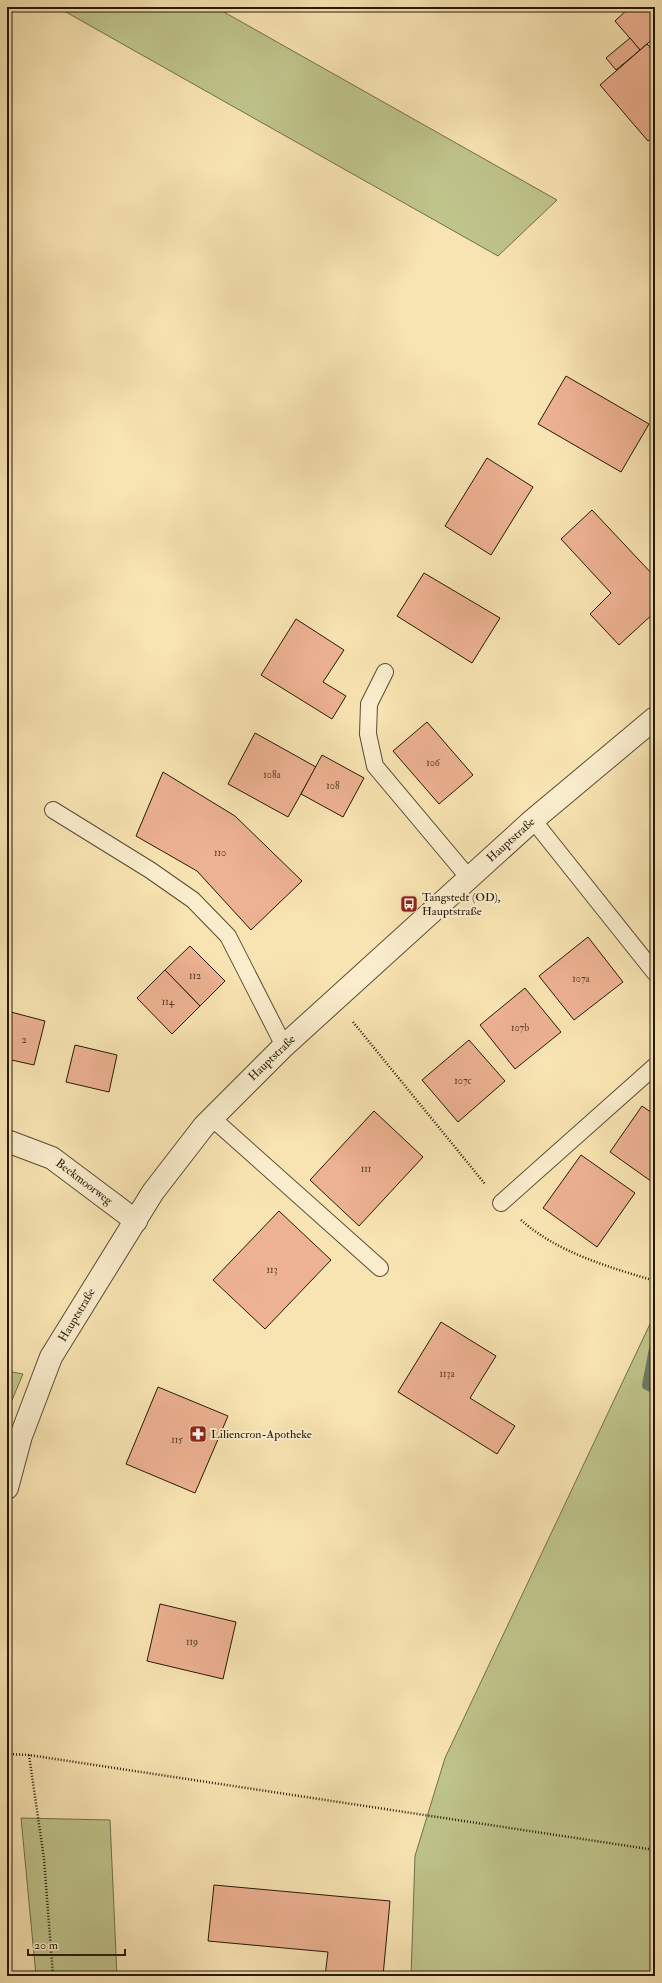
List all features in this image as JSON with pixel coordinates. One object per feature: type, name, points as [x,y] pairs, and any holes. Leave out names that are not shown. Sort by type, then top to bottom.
[{"type":"street","name":"Hauptstraße","points":[[7,1488],[21,1436],[51,1357],[153,1192],[204,1126],[284,1046],[334,1000],[533,820],[655,718]]},
{"type":"street","name":"Beekmoorweg","points":[[7,1141],[52,1158],[136,1221]]},
{"type":"lane","points":[[385,672],[369,704],[368,734],[375,766],[469,878]]},
{"type":"lane","points":[[53,810],[150,870],[193,900],[228,936],[284,1046]]},
{"type":"lane","points":[[533,820],[655,974]]},
{"type":"lane","points":[[501,1203],[655,1066]]},
{"type":"lane","points":[[212,1118],[380,1268]]},
{"type":"path","points":[[334,1000],[501,1203],[528,1226],[557,1245],[597,1262],[655,1281]]},
{"type":"path","points":[[7,1754],[29,1755],[655,1850]]},
{"type":"path","points":[[29,1755],[44,1859],[53,1976]]},
{"type":"green space","points":[[57,7],[215,7],[557,200],[498,256]]},
{"type":"green space","points":[[655,1322],[655,1976],[411,1976],[415,1856],[445,1758],[650,1324]]},
{"type":"green space","points":[[7,1371],[23,1374],[7,1412]]},
{"type":"green space","points":[[21,1818],[110,1820],[117,1976],[36,1976]]},
{"type":"building","points":[[630,7],[655,7],[655,37],[640,50],[615,21]]},
{"type":"building","points":[[630,38],[640,50],[616,70],[606,58]]},
{"type":"building","points":[[647,44],[655,53],[655,135],[648,141],[600,85]]},
{"type":"building","points":[[566,376],[649,424],[621,472],[538,424]]},
{"type":"building","points":[[487,458],[533,487],[491,555],[445,526]]},
{"type":"building","points":[[592,510],[655,577],[655,612],[619,645],[590,614],[611,593],[561,539]]},
{"type":"building","points":[[424,573],[500,618],[472,663],[397,616]]},
{"type":"building","points":[[296,619],[344,650],[323,682],[346,696],[332,719],[261,675]]},
{"type":"building","points":[[427,722],[473,775],[439,804],[393,751]]},
{"type":"building","points":[[255,733],[316,767],[288,817],[228,784]]},
{"type":"building","points":[[322,755],[364,778],[343,817],[301,794]]},
{"type":"building","points":[[163,772],[235,816],[302,881],[251,930],[197,871],[136,836]]},
{"type":"building","points":[[588,937],[623,982],[574,1020],[539,976]]},
{"type":"building","points":[[190,946],[225,981],[200,1006],[165,970]]},
{"type":"building","points":[[165,970],[200,1006],[172,1034],[137,998]]},
{"type":"building","points":[[525,988],[561,1032],[515,1069],[480,1025]]},
{"type":"building","points":[[7,1011],[45,1021],[34,1065],[7,1059]]},
{"type":"building","points":[[469,1040],[505,1081],[458,1122],[422,1080]]},
{"type":"building","points":[[75,1045],[117,1055],[109,1092],[66,1082]]},
{"type":"building","points":[[642,1106],[655,1115],[655,1184],[610,1152]]},
{"type":"building","points":[[374,1111],[423,1157],[359,1226],[310,1180]]},
{"type":"building","points":[[581,1155],[635,1193],[597,1247],[543,1208]]},
{"type":"building","points":[[279,1211],[331,1260],[265,1329],[213,1280]]},
{"type":"building","points":[[441,1322],[496,1356],[470,1398],[515,1426],[497,1454],[398,1392]]},
{"type":"building","points":[[158,1387],[228,1416],[195,1493],[126,1464]]},
{"type":"building","points":[[160,1604],[236,1622],[223,1679],[147,1661]]},
{"type":"building","points":[[214,1885],[390,1901],[383,1976],[325,1976],[328,1952],[208,1941]]},
{"type":"waterway","points":[[655,1344],[647,1385],[655,1389]]},
{"type":"place","name":"Tangstedt (OD), Hauptstraße","points":[[409,904]]},
{"type":"place","name":"Liliencron-Apotheke","points":[[198,1434]]}]
